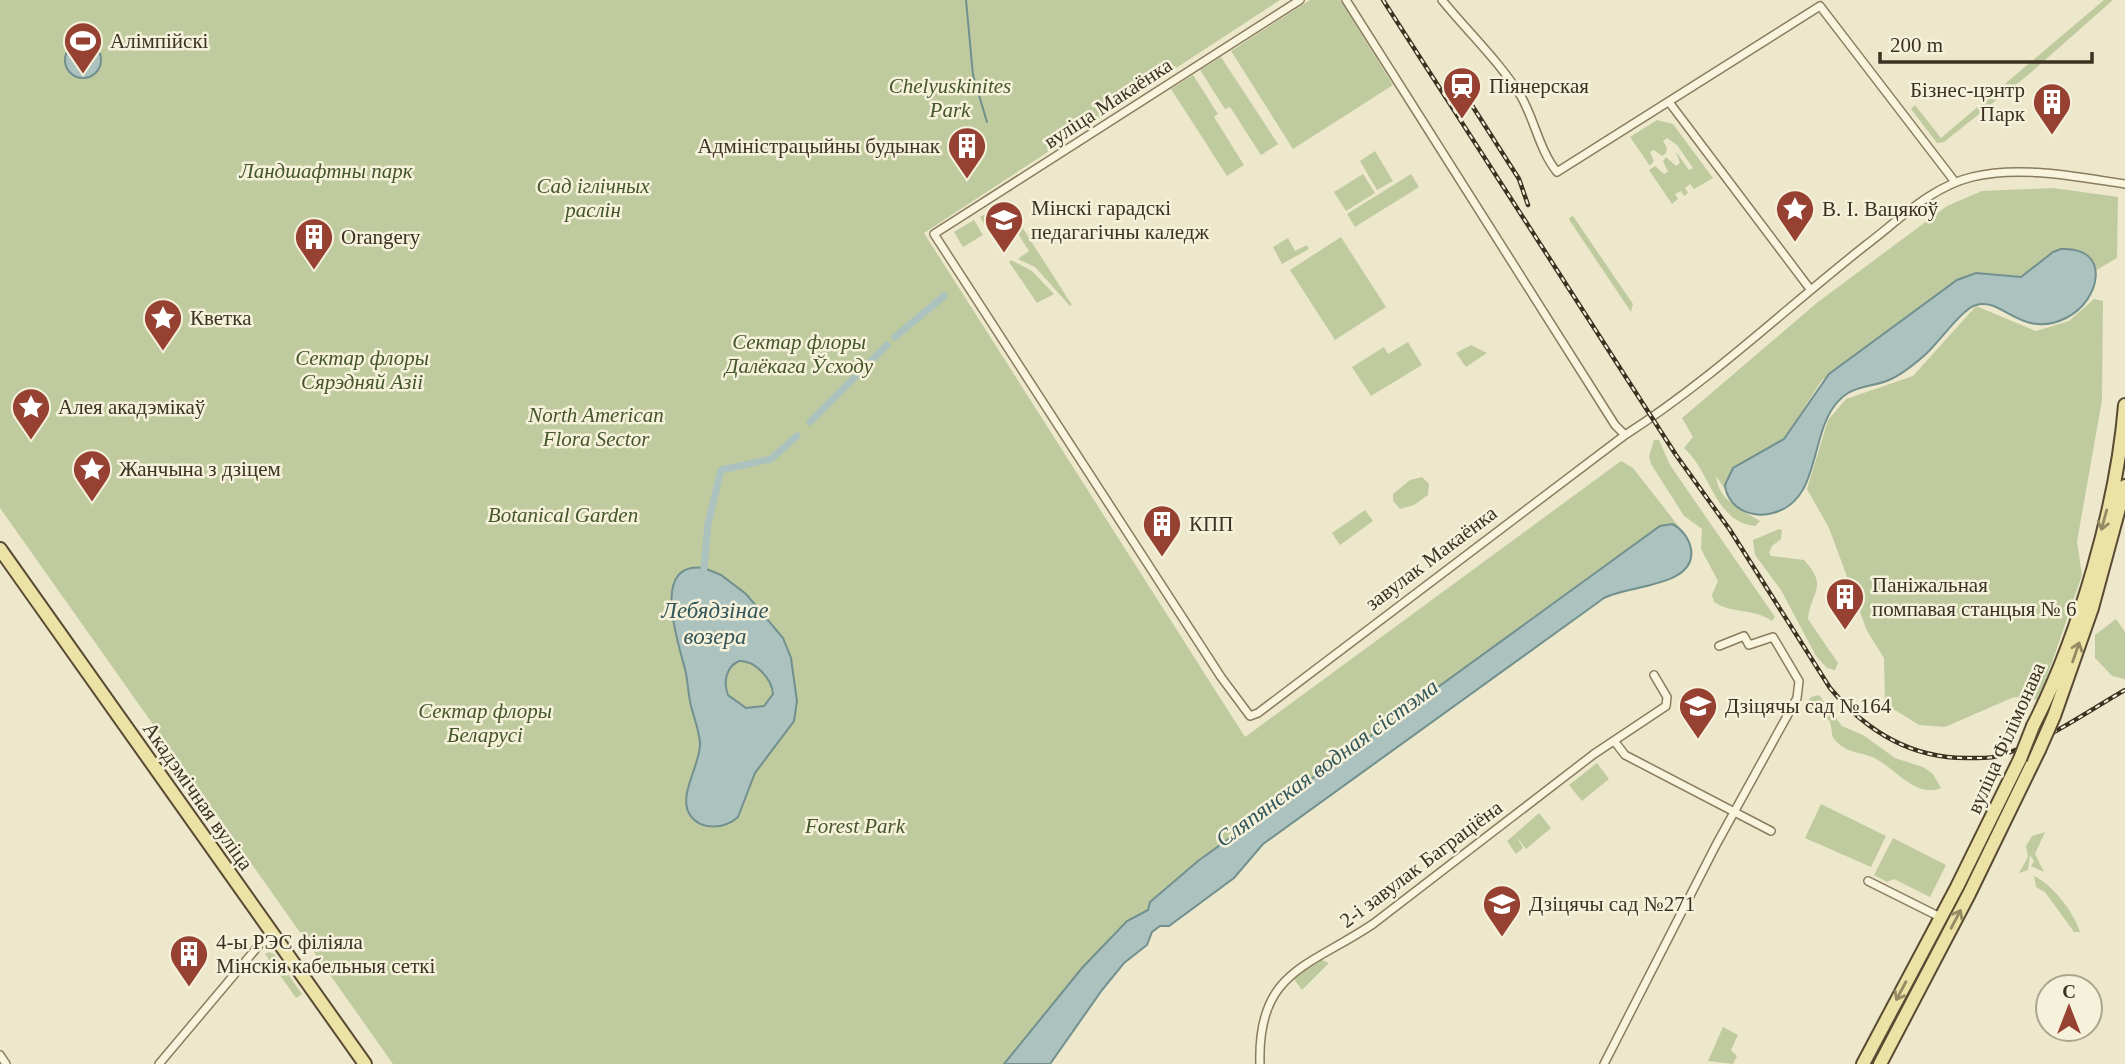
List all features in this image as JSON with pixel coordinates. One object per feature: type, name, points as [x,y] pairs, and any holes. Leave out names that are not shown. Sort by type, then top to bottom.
[{"type":"main road","name":"вуліца Філімонава","points":[[1863,1064],[1957,887],[2020,759],[2071,633],[2114,480],[2125,405]]},
{"type":"main road","name":"вуліца Філімонава","points":[[1880,1064],[1969,894],[2054,716],[2092,608],[2125,486]]},
{"type":"main road","name":"Акадэмічная вуліца","points":[[0,549],[365,1064]]},
{"type":"main road","points":[[1957,887],[1969,894]]},
{"type":"street","name":"вуліца Макаёнка","points":[[934,234],[1300,0]]},
{"type":"street","points":[[1346,0],[1615,425],[1625,435]]},
{"type":"street","points":[[1442,0],[1515,88],[1537,130],[1548,162],[1557,173],[1821,6],[1955,182]]},
{"type":"street","points":[[1669,102],[1810,289]]},
{"type":"street","name":"завулак Макаёнка","points":[[934,234],[1221,677],[1250,716],[1258,713],[1625,435],[1681,398],[1810,289],[1930,196],[1955,182],[1984,174],[2014,173],[2125,184]]},
{"type":"street","points":[[1604,1064],[1734,812],[1797,698],[1798,681],[1773,637],[1749,645],[1744,636],[1718,646]]},
{"type":"street","name":"2-і завулак Баграціёна","points":[[1260,1064],[1259,1043],[1276,988],[1301,964],[1347,943],[1594,754],[1615,743],[1666,706],[1667,697],[1654,675]]},
{"type":"street","points":[[1615,743],[1625,755],[1771,831]]},
{"type":"street","points":[[1868,881],[1940,917]]},
{"type":"street","points":[[159,1064],[260,944],[272,934]]},
{"type":"street","points":[[0,1055],[6,1064]]},
{"type":"green space","name":"Botanical Garden","points":[[0,0],[1280,0],[924,233],[1245,737],[1621,461],[1633,468],[1680,528],[1667,524],[1660,526],[1198,861],[1148,910],[1127,921],[1082,968],[1004,1064],[393,1064],[0,508]]},
{"type":"green space","points":[[1310,0],[1340,0],[1393,85],[1293,149],[1231,51]]},
{"type":"green space","points":[[2104,0],[2113,0],[2028,75],[1944,142],[1937,143],[1911,109],[1915,105],[1941,138]]},
{"type":"green space","points":[[1221,57],[1278,144],[1261,155],[1230,107],[1225,109],[1200,70]]},
{"type":"green space","points":[[1193,75],[1218,114],[1214,117],[1244,165],[1227,176],[1171,89]]},
{"type":"green space","points":[[1657,120],[1673,124],[1713,178],[1694,189],[1690,184],[1685,188],[1688,193],[1684,196],[1681,191],[1675,194],[1678,199],[1672,204],[1649,170],[1655,166],[1664,174],[1668,172],[1663,161],[1666,157],[1676,166],[1680,163],[1676,152],[1689,170],[1693,168],[1677,145],[1667,138],[1663,141],[1667,148],[1666,153],[1662,156],[1654,150],[1650,152],[1654,161],[1650,166],[1630,137]]},
{"type":"green space","points":[[1375,151],[1393,181],[1377,190],[1360,161]]},
{"type":"green space","points":[[1363,174],[1375,193],[1346,211],[1334,192]]},
{"type":"green space","points":[[1411,174],[1419,187],[1355,227],[1347,214]]},
{"type":"green space","points":[[2053,188],[2118,197],[2117,258],[2095,271],[2088,255],[2070,249],[2046,257],[2032,271],[2021,277],[1988,273],[1822,380],[1784,439],[1740,464],[1725,485],[1726,491],[1716,476],[1726,498],[1760,521],[1755,526],[1742,523],[1731,516],[1684,448],[1693,437],[1682,418],[1818,302],[1947,206],[1982,191]]},
{"type":"green space","points":[[1006,202],[1072,305],[1070,306],[1035,267],[1018,259],[1029,251],[1010,221],[989,232],[980,217]]},
{"type":"green space","points":[[1573,216],[1633,304],[1631,312],[1570,221],[1569,218]]},
{"type":"green space","points":[[974,220],[983,235],[963,247],[954,232]]},
{"type":"green space","points":[[1341,237],[1386,307],[1335,340],[1290,270]]},
{"type":"green space","points":[[1288,238],[1295,251],[1307,245],[1309,249],[1282,264],[1273,247]]},
{"type":"green space","points":[[1011,260],[1032,271],[1054,294],[1037,303],[1009,262]]},
{"type":"green space","points":[[2094,299],[2103,301],[2102,400],[2077,542],[2082,575],[2039,700],[2014,697],[1945,727],[1919,725],[1885,704],[1884,658],[1867,631],[1829,528],[1807,489],[1828,420],[1846,399],[1913,376],[1976,306],[2036,331],[2069,321]]},
{"type":"green space","points":[[1408,342],[1422,365],[1371,396],[1352,367],[1384,347],[1388,354]]},
{"type":"green space","points":[[1471,345],[1487,353],[1466,367],[1456,353]]},
{"type":"green space","points":[[1654,440],[1659,440],[1670,465],[1775,617],[1772,621],[1758,614],[1728,608],[1714,602],[1712,595],[1718,581],[1701,549],[1702,529],[1684,516],[1651,464],[1649,456]]},
{"type":"green space","points":[[1422,477],[1429,484],[1428,495],[1414,505],[1400,509],[1393,501],[1393,494],[1410,480]]},
{"type":"green space","points":[[1365,510],[1373,521],[1340,545],[1332,533]]},
{"type":"green space","points":[[1782,530],[1781,539],[1772,546],[1769,553],[1771,556],[1804,560],[1816,577],[1816,589],[1808,619],[1838,663],[1835,670],[1827,668],[1816,656],[1781,590],[1755,555],[1753,540]]},
{"type":"green space","points":[[2116,619],[2125,632],[2125,679],[2112,676],[2095,658],[2095,635]]},
{"type":"green space","points":[[1819,695],[1842,726],[1863,735],[1895,758],[1923,767],[1933,774],[1941,788],[1932,790],[1914,786],[1882,762],[1840,745],[1833,738],[1829,720],[1805,706],[1811,697]]},
{"type":"green space","points":[[1597,763],[1609,779],[1582,801],[1569,785]]},
{"type":"green space","points":[[1821,804],[1886,836],[1871,867],[1805,838]]},
{"type":"green space","points":[[1539,813],[1551,828],[1526,849],[1516,836],[1523,848],[1516,854],[1507,841]]},
{"type":"green space","points":[[2045,832],[2035,854],[2044,872],[2031,866],[2034,861],[2030,855],[2028,870],[2019,873],[2028,857],[2026,846],[2032,836]]},
{"type":"green space","points":[[1893,838],[1946,865],[1930,897],[1894,879],[1887,882],[1874,875]]},
{"type":"green space","points":[[2034,876],[2048,885],[2062,900],[2080,932],[2074,932],[2045,892],[2036,887]]},
{"type":"green space","points":[[265,954],[274,954],[302,994],[296,998]]},
{"type":"green space","points":[[1322,960],[1329,963],[1302,990],[1293,978]]},
{"type":"green space","points":[[1723,1027],[1738,1035],[1731,1050],[1737,1056],[1733,1064],[1708,1061]]},
{"type":"water","points":[[83,42],[96,47],[101,60],[96,73],[83,78],[70,73],[65,60],[70,47]]},
{"type":"water","points":[[2061,249],[2077,250],[2088,256],[2094,265],[2096,276],[2093,288],[2078,310],[2066,318],[2037,324],[1986,304],[1971,307],[1909,368],[1889,380],[1853,390],[1835,405],[1826,421],[1809,476],[1790,505],[1761,515],[1746,512],[1732,503],[1725,485],[1733,468],[1784,439],[1829,374],[1957,280],[1976,273],[2021,277],[2053,252]]},
{"type":"water","points":[[1672,524],[1684,534],[1691,549],[1690,561],[1683,571],[1659,583],[1604,598],[1263,844],[1234,878],[1169,926],[1160,926],[1152,932],[1147,945],[1124,963],[1102,990],[1050,1064],[1004,1064],[1082,968],[1127,921],[1148,910],[1150,902],[1198,861],[1660,526]]},
{"type":"water","name":"Лебядзінае возера","points":[[704,568],[721,575],[746,594],[783,638],[791,658],[797,701],[794,721],[755,773],[738,817],[720,826],[700,824],[690,815],[687,807],[688,789],[700,743],[674,624],[672,590],[677,577],[687,569]],"holes":[[[739,661],[757,667],[770,682],[773,694],[764,706],[746,708],[728,695],[728,671]]]},
{"type":"waterway","points":[[966,0],[973,75],[987,122]]},
{"type":"waterway","points":[[895,337],[944,296]]},
{"type":"waterway","points":[[810,422],[887,345]]},
{"type":"waterway","points":[[704,568],[708,524],[721,470],[771,459],[797,436]]},
{"type":"railway","points":[[1383,0],[1676,455],[1730,530],[1830,688],[1859,717],[1891,740],[1928,754],[1989,758],[2049,735],[2125,690]]},
{"type":"railway","points":[[1466,96],[1519,179],[1528,205]]},
{"type":"place","name":"Алімпійскі","points":[[83,75]]},
{"type":"place","name":"Піянерская","points":[[1462,120]]},
{"type":"place","name":"Бізнес-цэнтр Парк","points":[[2052,136]]},
{"type":"place","name":"Адміністрацыйны будынак","points":[[967,180]]},
{"type":"place","name":"В. І. Вацякоў","points":[[1795,243]]},
{"type":"place","name":"Мінскі гарадскі педагагічны каледж","points":[[1004,254]]},
{"type":"place","name":"Orangery","points":[[314,271]]},
{"type":"place","name":"Кветка","points":[[163,352]]},
{"type":"place","name":"Алея акадэмікаў","points":[[31,441]]},
{"type":"place","name":"Жанчына з дзіцем","points":[[92,503]]},
{"type":"place","name":"КПП","points":[[1162,558]]},
{"type":"place","name":"Паніжальная помпавая станцыя № 6","points":[[1845,631]]},
{"type":"place","name":"Дзіцячы сад №164","points":[[1698,740]]},
{"type":"place","name":"Дзіцячы сад №271","points":[[1502,938]]},
{"type":"place","name":"4-ы РЭС філіяла Мінскія кабельныя сеткі","points":[[189,988]]},
{"type":"park label","name":"Chelyuskinites Park","points":[[950,98]]},
{"type":"park label","name":"Ландшафтны парк","points":[[326,171]]},
{"type":"park label","name":"Сад іглічных раслін","points":[[593,198]]},
{"type":"park label","name":"Сектар флоры Далёкага Ўсходу","points":[[799,354]]},
{"type":"park label","name":"Сектар флоры Сярэдняй Азіі","points":[[362,370]]},
{"type":"park label","name":"North American Flora Sector","points":[[596,427]]},
{"type":"park label","name":"Сектар флоры Беларусі","points":[[485,723]]},
{"type":"park label","name":"Forest Park","points":[[855,826]]},
{"type":"water label","name":"Сляпянская водная сістэма","points":[[1327,763]]}]
